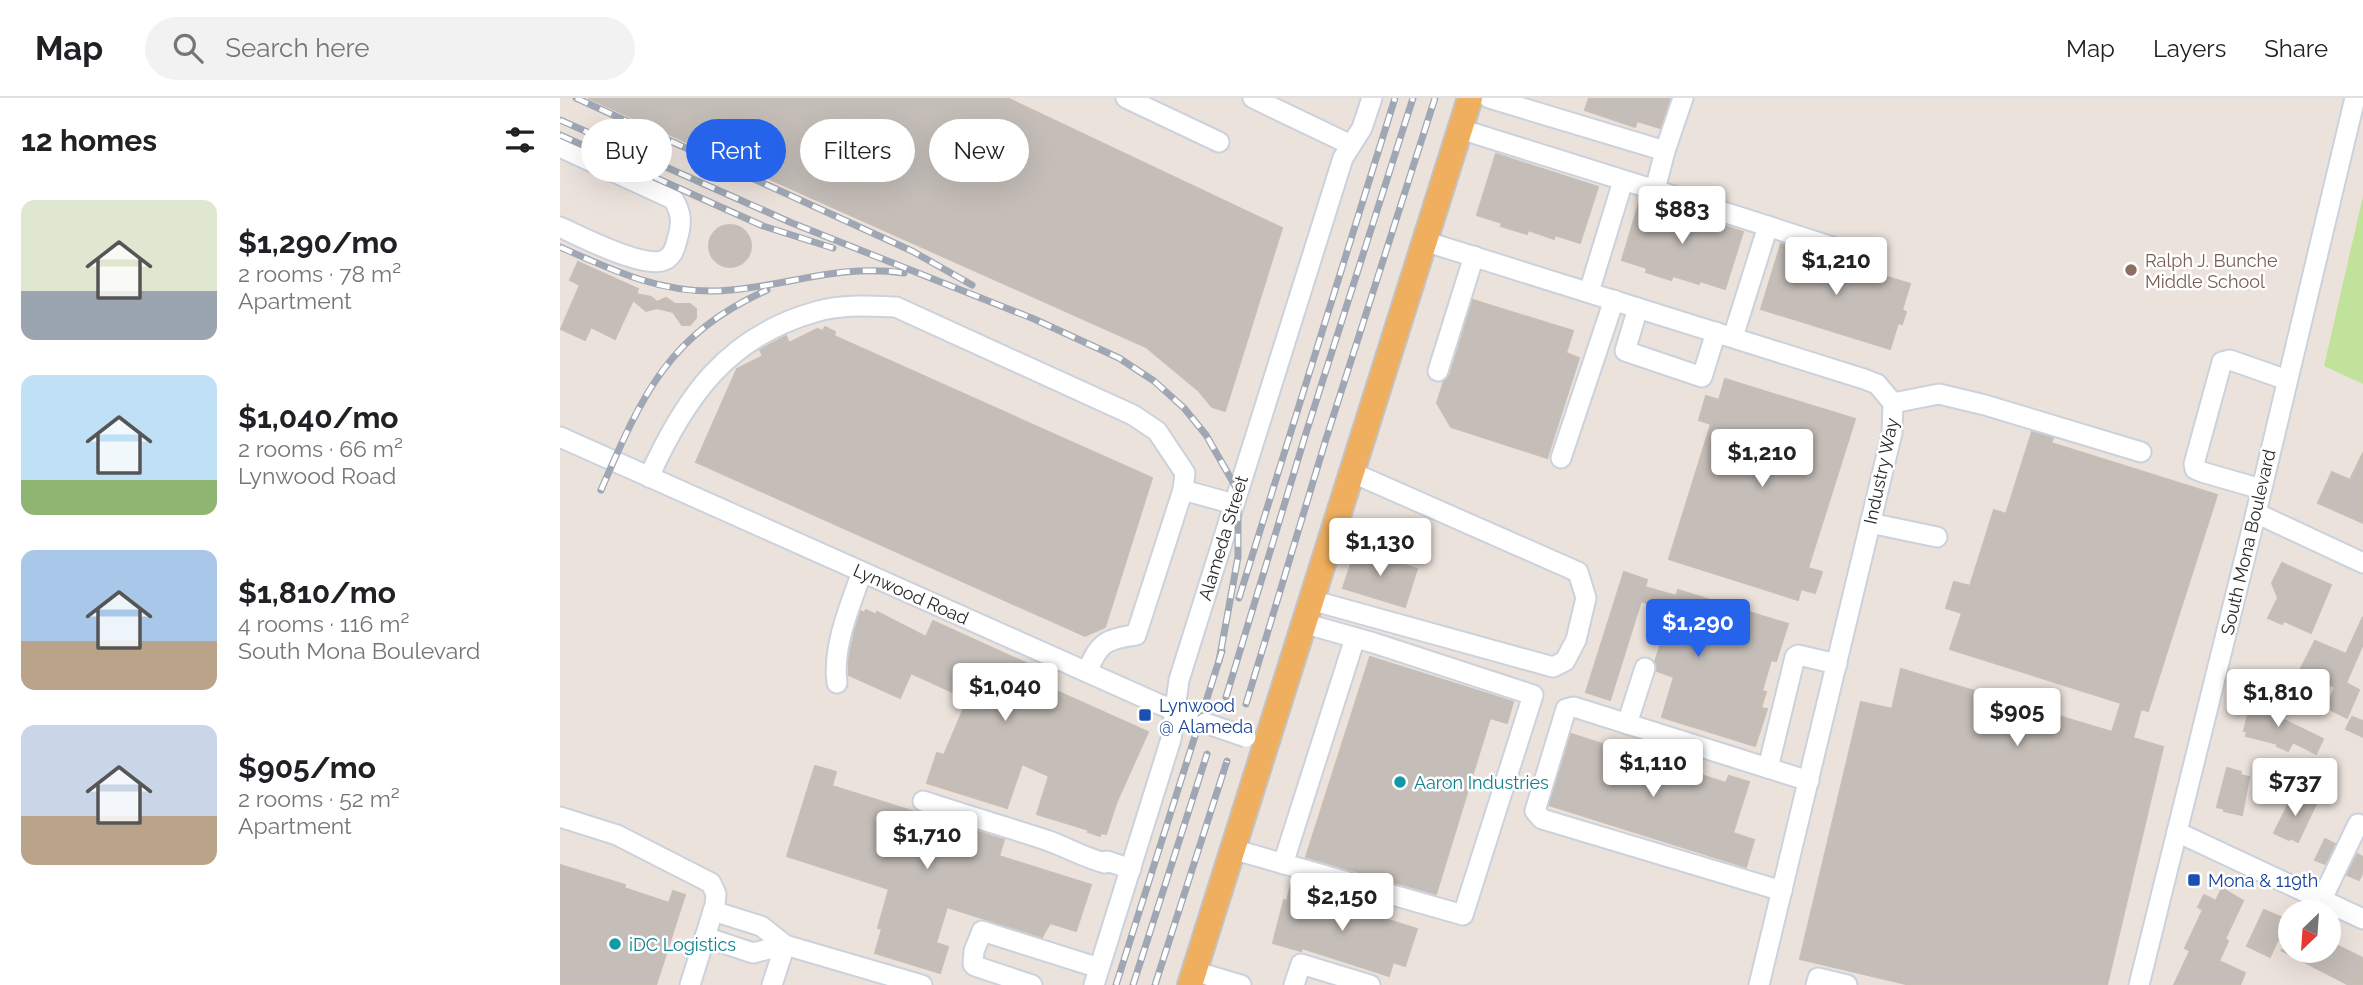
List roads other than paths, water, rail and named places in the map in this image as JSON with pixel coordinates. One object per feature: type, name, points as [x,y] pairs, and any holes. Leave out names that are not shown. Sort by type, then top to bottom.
[{"type":"main road","points":[[1192,978],[1232,849],[1256,740],[1307,612],[1465,113]]},
{"type":"street","points":[[1253,98],[1351,145]]},
{"type":"street","name":"Alameda Street","points":[[1097,976],[1171,739],[1179,680],[1234,503],[1343,158],[1362,128],[1372,98]]},
{"type":"street","points":[[1489,98],[1665,151]]},
{"type":"street","points":[[1655,190],[1683,98]]},
{"type":"street","name":"South Mona Boulevard","points":[[2139,985],[2355,98]]},
{"type":"street","points":[[1134,100],[1219,142]]},
{"type":"street","points":[[1465,113],[1623,181],[1867,258]]},
{"type":"street","points":[[560,148],[673,199],[681,211],[675,251],[664,261],[646,262],[560,227]]},
{"type":"street","points":[[1589,292],[1623,181]]},
{"type":"street","points":[[1638,308],[1625,351],[1702,377],[1724,335],[1768,226]]},
{"type":"street","name":"Industry Way","points":[[1424,241],[1864,379],[1877,384],[1894,403],[1892,433],[1759,985]]},
{"type":"street","points":[[1438,371],[1474,257]]},
{"type":"street","points":[[1561,458],[1614,300]]},
{"type":"street","points":[[649,477],[672,430],[694,396],[718,366],[748,342],[816,311],[856,306],[896,307],[1133,415],[1157,431],[1185,473],[1136,635],[1114,638],[1096,650],[1087,672]]},
{"type":"street","points":[[2261,489],[2202,472],[2195,469],[2194,464],[2222,362],[2230,360],[2287,380]]},
{"type":"street","points":[[1894,403],[1939,394],[1985,405],[2141,452]]},
{"type":"street","name":"Lynwood Road","points":[[560,437],[1176,712],[1256,740]]},
{"type":"street","points":[[1307,612],[1553,667],[1565,661],[1576,640],[1586,598],[1578,572],[1351,472]]},
{"type":"street","points":[[1182,490],[1234,503]]},
{"type":"street","points":[[2256,513],[2363,563]]},
{"type":"street","points":[[1870,523],[1937,537]]},
{"type":"street","points":[[837,684],[843,630],[862,572]]},
{"type":"street","points":[[1232,849],[1463,915],[1533,695],[1355,638],[1307,612]]},
{"type":"street","points":[[1283,864],[1355,638]]},
{"type":"street","points":[[1768,768],[1795,657],[1804,654],[1837,664]]},
{"type":"street","points":[[1627,724],[1645,668]]},
{"type":"street","points":[[1782,891],[1542,819],[1535,811],[1566,709],[1574,707],[1809,780]]},
{"type":"street","points":[[923,801],[1084,854],[1093,853],[1106,857],[1107,861],[1131,869]]},
{"type":"street","points":[[560,817],[617,835],[706,879],[713,886],[716,897],[713,911],[690,985]]},
{"type":"street","points":[[2177,832],[2322,900],[2358,824]]},
{"type":"street","points":[[2342,909],[2363,919]]},
{"type":"street","points":[[713,911],[761,926],[785,945],[922,985]]},
{"type":"street","points":[[1032,985],[973,964],[974,951],[982,931],[1097,976]]},
{"type":"street","points":[[705,937],[753,953],[785,945]]},
{"type":"street","points":[[772,985],[785,945]]},
{"type":"street","points":[[1294,985],[1301,964],[1370,985]]},
{"type":"street","points":[[1192,978],[1241,985]]},
{"type":"street","points":[[1816,985],[1818,978],[1847,985]]},
{"type":"railway","points":[[576,98],[912,251],[972,285]]},
{"type":"railway","points":[[1239,598],[1395,98]]},
{"type":"railway","points":[[1226,697],[1306,433],[1413,98]]},
{"type":"railway","points":[[1246,704],[1326,439],[1435,98]]},
{"type":"railway","points":[[560,120],[792,223],[1034,319],[1119,358],[1154,381],[1184,408],[1206,435],[1238,491],[1238,557],[1219,661]]},
{"type":"railway","points":[[560,135],[763,226],[833,248]]},
{"type":"railway","points":[[560,247],[637,278],[697,291],[742,289],[855,271],[904,273]]},
{"type":"railway","points":[[601,490],[645,397],[681,348],[733,308],[767,290]]},
{"type":"railway","points":[[1116,985],[1222,651]]},
{"type":"railway","points":[[1133,985],[1207,754]]},
{"type":"railway","points":[[1155,985],[1227,761]]},
{"type":"place","name":"Ralph J. Bunche Middle School","points":[[2131,270]]},
{"type":"place","name":"Lynwood @ Alameda","points":[[1145,715]]},
{"type":"place","name":"Aaron Industries","points":[[1400,782]]},
{"type":"place","name":"Mona & 119th","points":[[2194,880]]},
{"type":"place","name":"iDC Logistics","points":[[615,944]]}]
